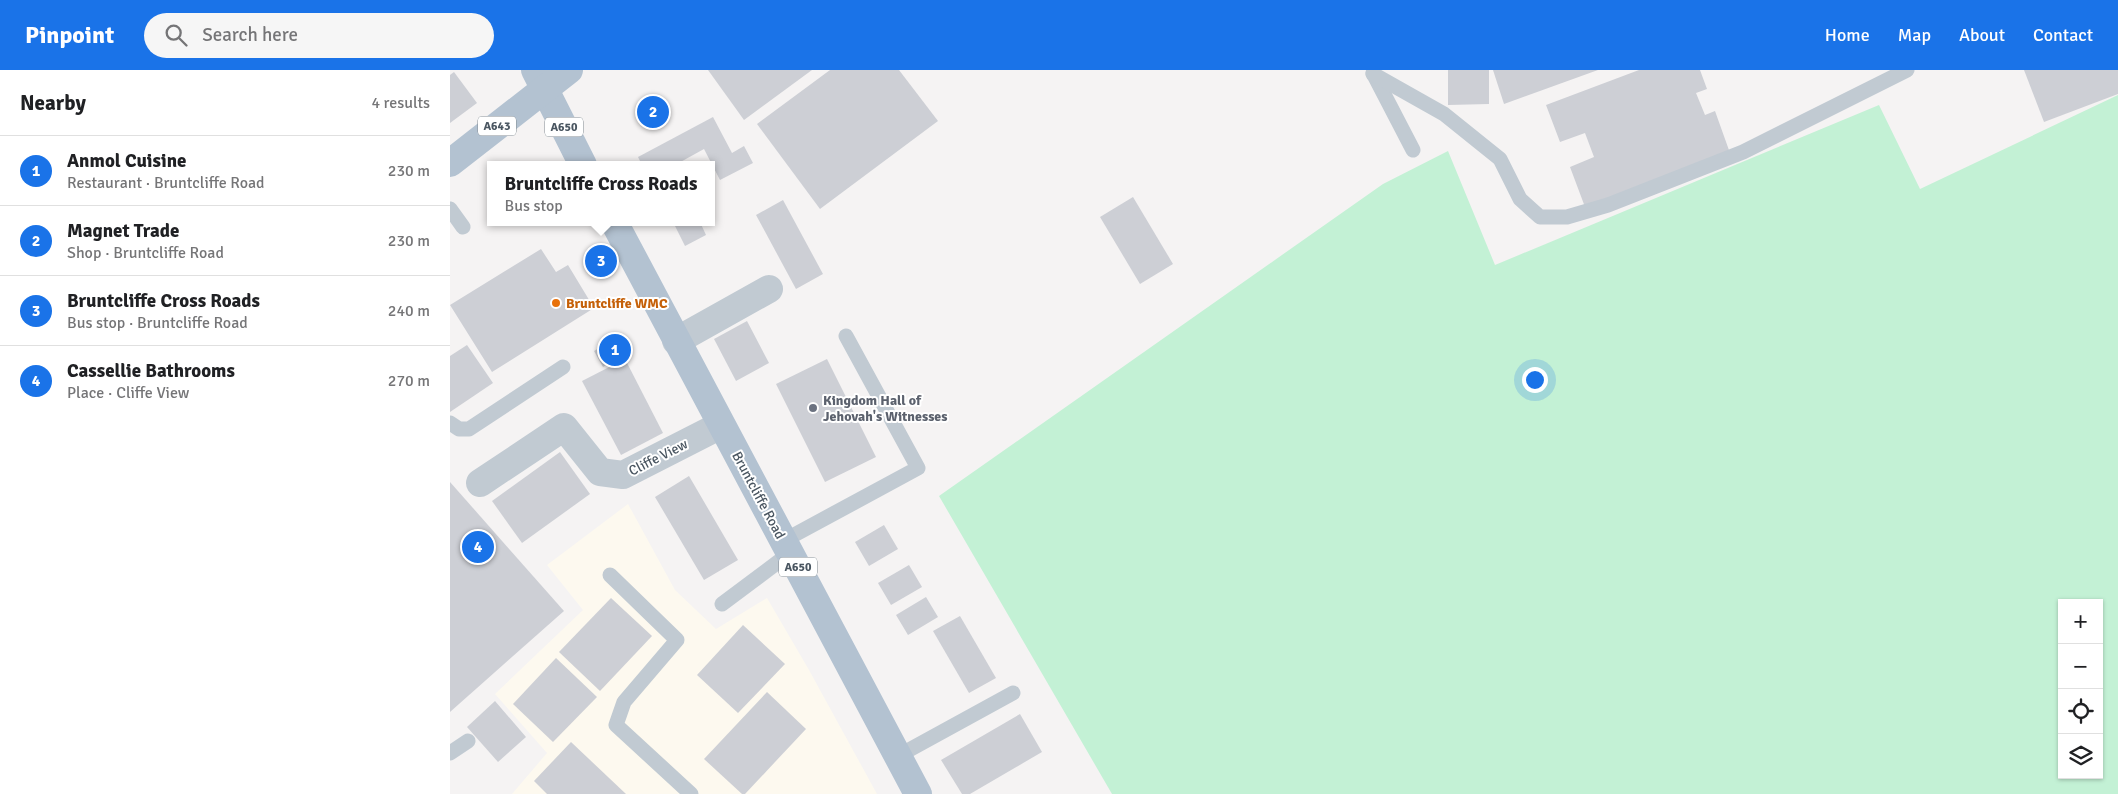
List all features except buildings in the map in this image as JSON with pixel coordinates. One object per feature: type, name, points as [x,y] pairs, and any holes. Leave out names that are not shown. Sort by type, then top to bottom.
[{"type":"main road","name":"A643","points":[[450,163],[539,80],[568,70]]},
{"type":"main road","name":"A650","points":[[539,80],[581,161]]},
{"type":"main road","name":"Bruntcliffe Road","points":[[616,226],[720,425],[918,794]]},
{"type":"street","points":[[676,341],[769,289]]},
{"type":"street","name":"Cliffe View","points":[[480,483],[564,427],[600,472],[623,475],[720,425]]},
{"type":"lane","points":[[1372,72],[1444,114],[1500,159],[1520,199],[1540,218],[1567,217],[1608,205],[1742,152],[1907,70]]},
{"type":"lane","points":[[1372,72],[1413,150]]},
{"type":"lane","points":[[450,209],[463,227]]},
{"type":"lane","points":[[722,604],[787,547],[918,468],[846,336]]},
{"type":"lane","points":[[450,423],[459,429],[469,429],[563,367]]},
{"type":"lane","points":[[610,575],[677,640],[624,702],[616,725],[691,794]]},
{"type":"lane","points":[[898,756],[1013,693]]},
{"type":"lane","points":[[450,753],[468,741]]},
{"type":"shaded area","points":[[628,504],[675,590],[716,629],[767,598],[877,794],[512,794],[547,753],[495,694],[583,610],[547,565]]},
{"type":"green space","points":[[2118,95],[2118,794],[1112,794],[939,496],[1383,184],[1448,151],[1495,265],[1879,105],[1920,189]]},
{"type":"place","name":"Magnet Trade","points":[[653,112]]},
{"type":"place","name":"Bruntcliffe Cross Roads","points":[[601,261]]},
{"type":"place","name":"Bruntcliffe WMC","points":[[556,303]]},
{"type":"place","name":"Anmol Cuisine","points":[[615,350]]},
{"type":"place","name":"Kingdom Hall of Jehovah's Witnesses","points":[[813,408]]},
{"type":"place","name":"Cassellie Bathrooms","points":[[478,547]]}]
